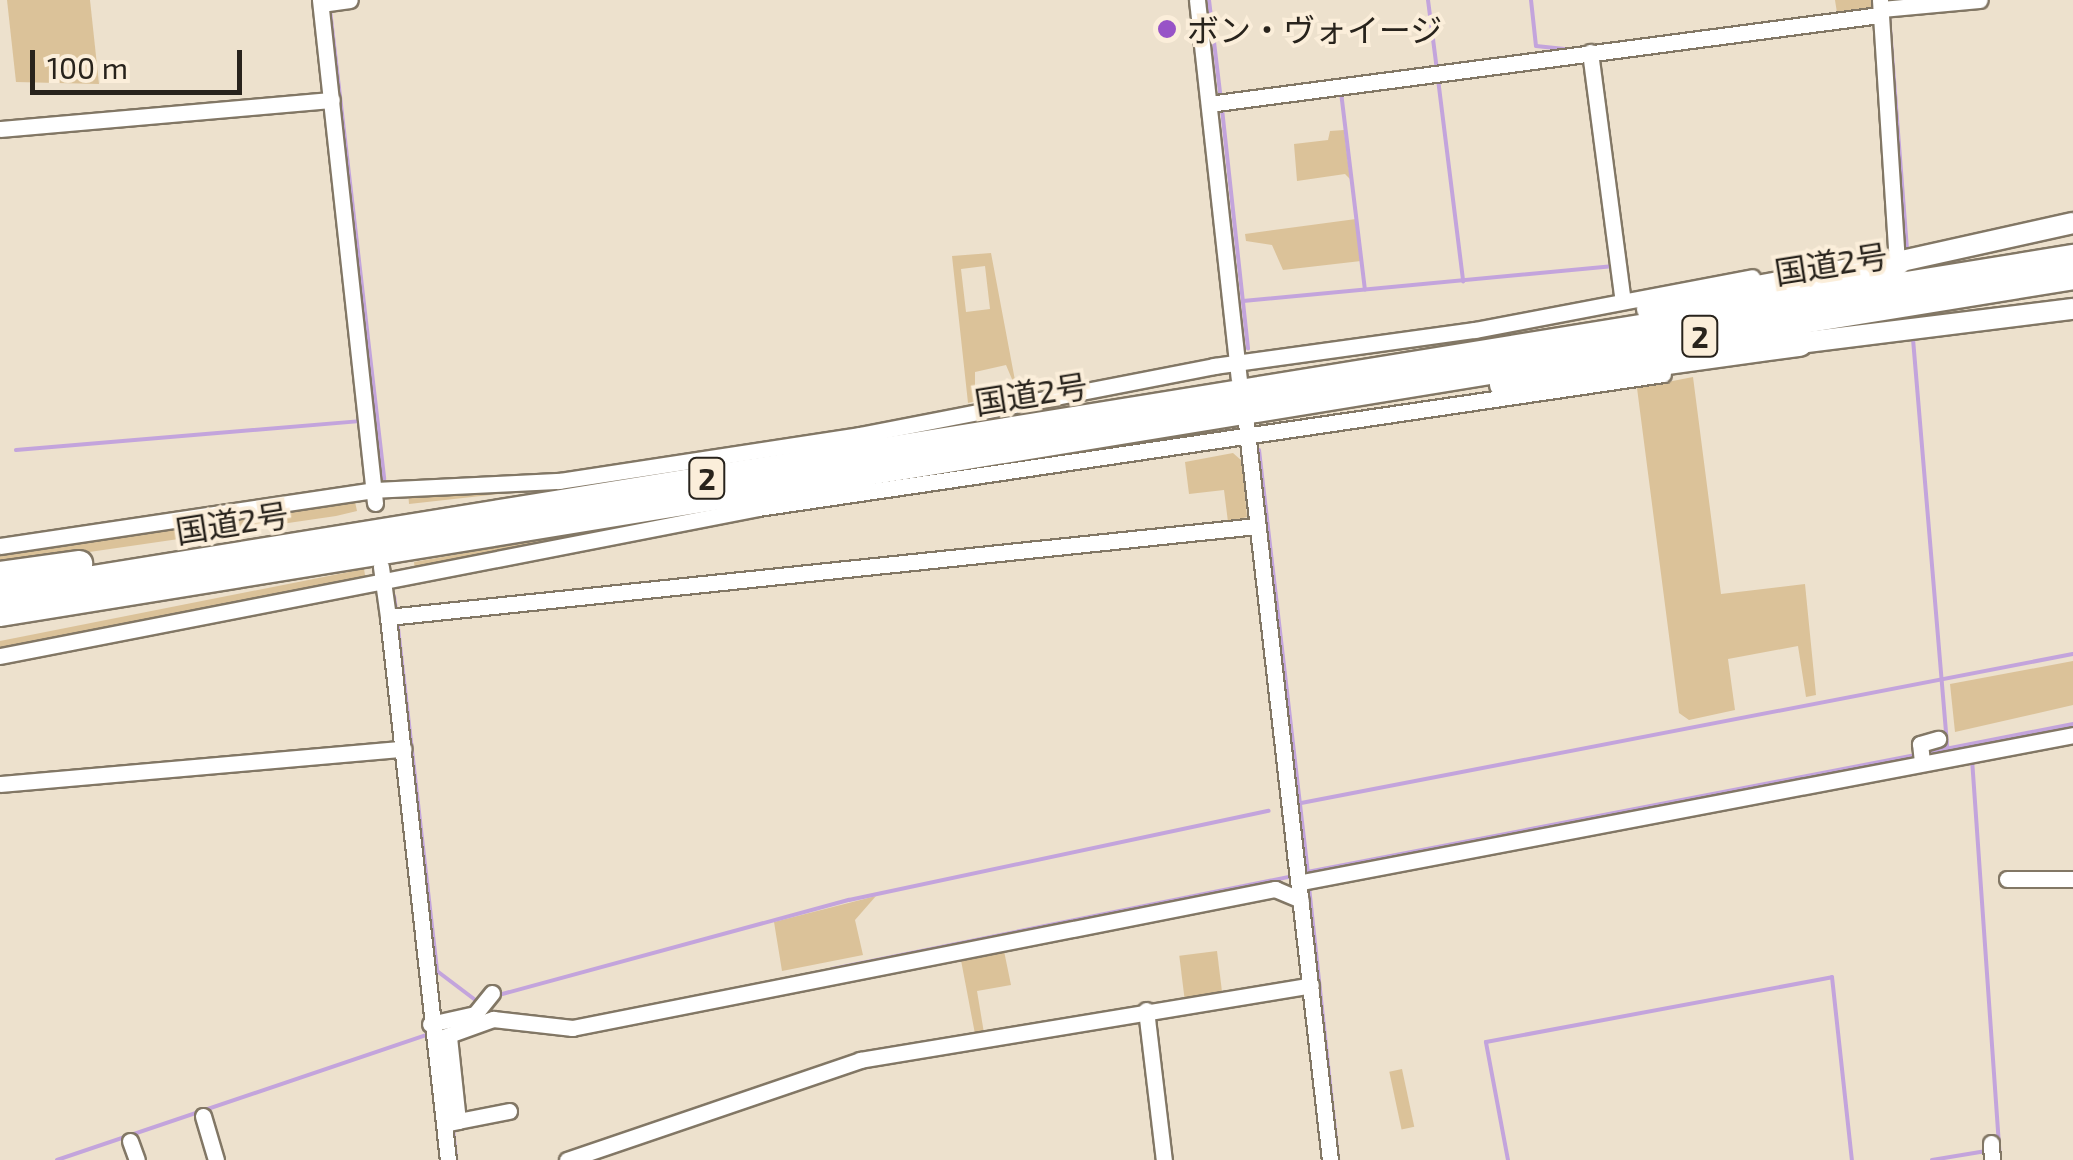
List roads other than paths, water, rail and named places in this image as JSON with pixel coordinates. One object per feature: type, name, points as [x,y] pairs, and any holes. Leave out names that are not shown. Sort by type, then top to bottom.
[{"type":"highway","name":"国道2号","points":[[0,593],[2073,257]]},
{"type":"highway","points":[[1415,362],[1624,314],[1897,262]]},
{"type":"highway","name":"国道2号","points":[[0,613],[2073,276]]},
{"type":"highway","points":[[1328,396],[1380,400],[1799,343]]},
{"type":"highway","points":[[0,630],[436,542]]},
{"type":"highway","points":[[0,574],[190,549],[227,555]]},
{"type":"street","points":[[350,0],[325,2],[374,496]]},
{"type":"street","points":[[1197,0],[1217,103],[1238,371]]},
{"type":"street","points":[[1217,103],[1884,8],[1980,0]]},
{"type":"street","points":[[1884,8],[1897,262]]},
{"type":"street","points":[[1590,52],[1623,301]]},
{"type":"street","points":[[0,129],[332,100]]},
{"type":"street","points":[[0,546],[374,496],[558,481],[860,434],[1238,371],[1758,276],[1897,262],[2073,223]]},
{"type":"street","points":[[0,656],[382,575],[758,508],[1246,431],[1670,373],[1799,343],[2073,309]]},
{"type":"street","points":[[1246,431],[1303,884],[1330,1160]]},
{"type":"street","points":[[393,616],[1257,526]]},
{"type":"street","points":[[382,575],[393,616],[403,748],[451,1122],[448,1160]]},
{"type":"street","points":[[438,1035],[493,1020],[572,1028],[1275,890],[1921,756],[1972,754],[2073,735]]},
{"type":"street","points":[[1921,756],[1938,739]]},
{"type":"street","points":[[0,784],[403,748]]},
{"type":"street","points":[[2007,879],[2073,879]]},
{"type":"street","points":[[567,1160],[860,1060],[1146,1010],[1312,986]]},
{"type":"street","points":[[438,1035],[475,1014],[485,1000]]},
{"type":"street","points":[[1146,1010],[1164,1160]]},
{"type":"street","points":[[451,1122],[509,1111]]},
{"type":"street","points":[[204,1116],[216,1160]]},
{"type":"street","points":[[130,1141],[136,1160]]},
{"type":"waterway","points":[[1209,0],[1221,100]]},
{"type":"waterway","points":[[1428,0],[1437,70]]},
{"type":"waterway","points":[[1531,0],[1536,46],[1567,49]]},
{"type":"waterway","points":[[330,10],[384,479]]},
{"type":"waterway","points":[[1889,15],[1907,249]]},
{"type":"waterway","points":[[1438,79],[1463,281]]},
{"type":"waterway","points":[[1341,92],[1365,290]]},
{"type":"waterway","points":[[1222,109],[1248,349]]},
{"type":"waterway","points":[[1243,301],[1611,266]]},
{"type":"waterway","points":[[1913,339],[1947,747]]},
{"type":"waterway","points":[[16,450],[360,421]]},
{"type":"waterway","points":[[1259,450],[1308,873]]},
{"type":"waterway","points":[[394,596],[396,610]]},
{"type":"waterway","points":[[397,619],[437,971],[478,1002]]},
{"type":"waterway","points":[[1296,804],[2073,654]]},
{"type":"waterway","points":[[1925,753],[2073,724]]},
{"type":"waterway","points":[[1302,873],[1916,755]]},
{"type":"waterway","points":[[1972,759],[2000,1160]]},
{"type":"waterway","points":[[495,996],[849,900],[1269,811]]},
{"type":"waterway","points":[[832,969],[1293,876]]},
{"type":"waterway","points":[[1309,887],[1338,1160]]},
{"type":"waterway","points":[[1508,1160],[1486,1042],[1832,977],[1852,1160]]},
{"type":"waterway","points":[[57,1160],[427,1035]]},
{"type":"waterway","points":[[453,1129],[456,1160]]},
{"type":"waterway","points":[[1932,1160],[1986,1151]]},
{"type":"place","name":"ボン・ヴォイージ","points":[[1167,29]]}]
